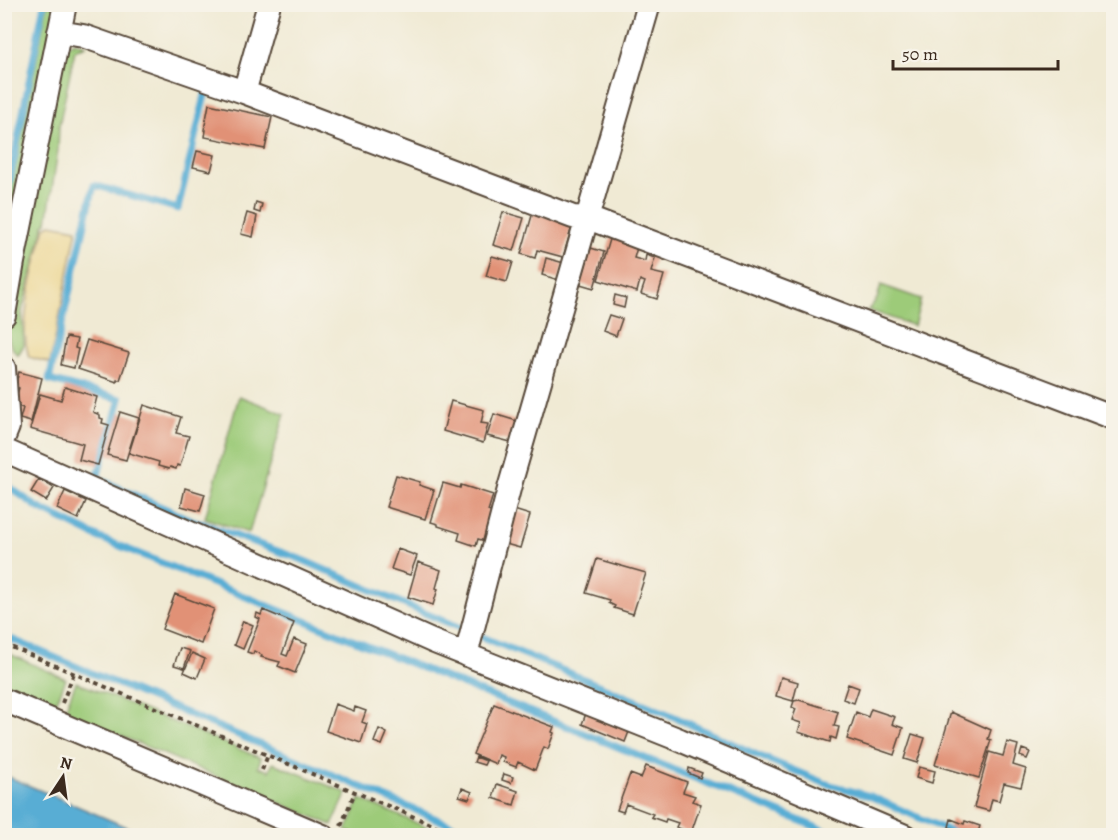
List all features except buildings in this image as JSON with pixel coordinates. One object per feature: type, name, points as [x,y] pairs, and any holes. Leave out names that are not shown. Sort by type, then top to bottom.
[{"type":"street","points":[[4,315],[65,4]]},
{"type":"street","points":[[246,82],[269,4]]},
{"type":"street","points":[[470,640],[510,485],[649,4]]},
{"type":"street","points":[[59,32],[83,36],[244,92],[573,216],[588,218],[1113,418]]},
{"type":"street","points":[[4,368],[8,427],[4,437]]},
{"type":"street","points":[[4,450],[470,640],[680,740],[905,836]]},
{"type":"street","points":[[4,700],[331,833]]},
{"type":"path","points":[[4,644],[459,836]]},
{"type":"path","points":[[64,698],[74,673]]},
{"type":"path","points":[[262,770],[268,755]]},
{"type":"path","points":[[331,833],[355,792]]},
{"type":"green space","points":[[47,5],[60,5],[5,280],[5,220]]},
{"type":"green space","points":[[74,42],[85,46],[75,50],[59,126],[58,150],[47,222],[44,225],[22,311],[24,345],[18,355],[10,344],[9,326],[64,48]]},
{"type":"green space","points":[[881,285],[921,299],[914,326],[868,310],[877,299]]},
{"type":"green space","points":[[239,396],[285,414],[249,533],[205,518]]},
{"type":"green space","points":[[5,652],[66,679],[54,708],[5,686]]},
{"type":"green space","points":[[76,682],[261,758],[258,767],[269,771],[273,763],[347,793],[332,825],[64,712]]},
{"type":"green space","points":[[360,799],[445,835],[356,835],[346,831]]},
{"type":"sand","points":[[51,224],[77,229],[50,363],[29,357],[25,326],[29,292],[37,258],[45,227]]},
{"type":"water","points":[[4,775],[136,831],[147,835],[5,835]]},
{"type":"waterway","points":[[4,211],[44,4]]},
{"type":"waterway","points":[[206,91],[178,209],[94,185],[49,380],[120,399],[97,478],[184,517],[300,559],[668,714],[824,783],[870,796],[960,836]]},
{"type":"waterway","points":[[4,483],[37,507],[100,538],[838,836]]},
{"type":"waterway","points":[[4,636],[477,836]]}]
